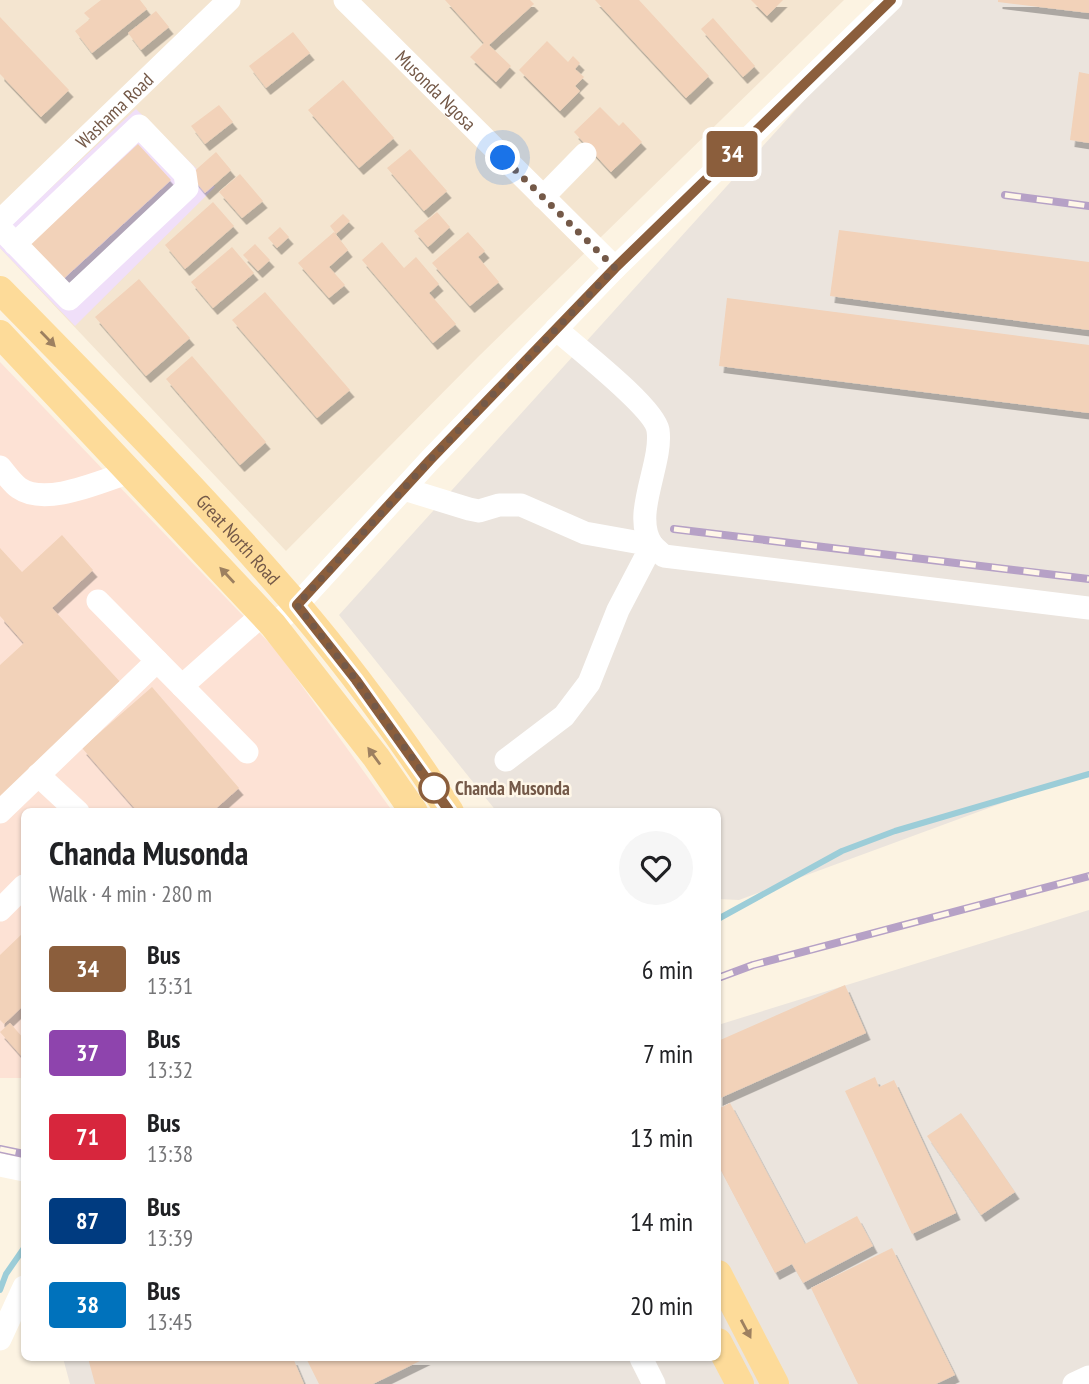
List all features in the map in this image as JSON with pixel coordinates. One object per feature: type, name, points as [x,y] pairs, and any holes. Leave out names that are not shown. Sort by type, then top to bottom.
[{"type":"main road","name":"Great North Road","points":[[0,290],[103,396],[297,605],[356,680],[447,808]]},
{"type":"main road","name":"Great North Road","points":[[0,334],[268,620],[376,757],[411,808]]},
{"type":"main road","points":[[721,1280],[775,1384]]},
{"type":"main road","points":[[721,1348],[740,1384]]},
{"type":"street","name":"Washama Road","points":[[0,221],[229,0]]},
{"type":"street","name":"Musonda Ngosa","points":[[345,0],[615,268]]},
{"type":"street","points":[[182,686],[268,620],[297,605],[615,268],[891,0]]},
{"type":"street","points":[[139,126],[185,174],[187,188],[69,299],[7,236],[139,126]]},
{"type":"street","points":[[543,197],[585,154]]},
{"type":"street","points":[[506,760],[564,716],[589,683],[618,610],[652,545],[645,517],[656,458],[658,428],[640,403],[556,329]]},
{"type":"street","points":[[0,467],[19,488],[38,496]]},
{"type":"street","points":[[0,498],[61,493],[130,472]]},
{"type":"street","points":[[404,489],[479,511],[499,505],[521,505],[585,533],[652,545],[664,555],[1089,608]]},
{"type":"street","points":[[98,601],[247,752]]},
{"type":"street","points":[[0,812],[157,661]]},
{"type":"street","points":[[38,775],[74,808]]},
{"type":"street","points":[[0,910],[21,889]]},
{"type":"street","points":[[0,1165],[21,1169]]},
{"type":"street","points":[[0,1339],[21,1294]]},
{"type":"street","points":[[642,1361],[654,1384]]},
{"type":"street","points":[[1074,1384],[1089,1377]]},
{"type":"shaded area","points":[[0,0],[844,0],[478,357],[286,551],[0,248]]},
{"type":"shaded area","points":[[895,0],[1089,0],[1089,771],[739,900],[721,899],[721,808],[494,808],[339,615]]},
{"type":"shaded area","points":[[136,109],[215,187],[75,326],[0,248],[0,235]]},
{"type":"shaded area","points":[[0,362],[276,650],[390,808],[21,808],[21,1078],[0,1078]]},
{"type":"shaded area","points":[[1089,910],[1089,1384],[70,1384],[64,1361],[721,1361],[721,1024]]},
{"type":"building","points":[[101,0],[140,0],[147,9],[92,53],[75,31],[90,19],[84,13]]},
{"type":"building","points":[[445,0],[530,0],[534,4],[489,45],[511,66],[496,82],[470,57],[484,43]]},
{"type":"building","points":[[595,0],[639,0],[709,76],[686,98]]},
{"type":"building","points":[[751,0],[783,0],[767,16]]},
{"type":"building","points":[[1089,0],[1089,13],[998,2]]},
{"type":"building","points":[[156,11],[169,27],[141,50],[128,33]]},
{"type":"building","points":[[0,17],[69,90],[41,117],[0,74]]},
{"type":"building","points":[[713,18],[755,66],[743,77],[701,29]]},
{"type":"building","points":[[293,32],[310,53],[266,88],[249,66]]},
{"type":"building","points":[[547,41],[568,62],[573,56],[580,63],[575,69],[584,77],[575,86],[580,91],[560,111],[519,70]]},
{"type":"building","points":[[1079,72],[1089,74],[1089,143],[1070,140]]},
{"type":"building","points":[[343,80],[394,138],[359,168],[308,110]]},
{"type":"building","points":[[219,105],[233,122],[205,144],[191,126]]},
{"type":"building","points":[[600,107],[619,126],[623,122],[642,142],[611,172],[574,132]]},
{"type":"building","points":[[138,144],[171,180],[59,283],[27,247]]},
{"type":"building","points":[[410,149],[447,191],[424,211],[387,168]]},
{"type":"building","points":[[216,152],[231,170],[205,193],[190,175]]},
{"type":"building","points":[[240,174],[263,201],[242,218],[219,192]]},
{"type":"building","points":[[213,202],[234,226],[185,269],[165,245]]},
{"type":"building","points":[[437,212],[450,227],[428,247],[414,231]]},
{"type":"building","points":[[343,214],[350,221],[336,234],[330,226]]},
{"type":"building","points":[[280,227],[289,237],[277,248],[268,238]]},
{"type":"building","points":[[839,230],[1089,262],[1089,330],[830,296]]},
{"type":"building","points":[[334,232],[348,250],[329,267],[345,285],[329,298],[298,263]]},
{"type":"building","points":[[468,232],[485,251],[478,257],[499,282],[470,306],[432,263]]},
{"type":"building","points":[[382,242],[404,268],[416,257],[439,284],[429,293],[456,324],[433,343],[362,260]]},
{"type":"building","points":[[255,244],[270,260],[258,271],[243,255]]},
{"type":"building","points":[[232,247],[254,273],[213,308],[191,282]]},
{"type":"building","points":[[139,279],[190,338],[146,376],[95,317]]},
{"type":"building","points":[[265,292],[350,390],[317,418],[232,320]]},
{"type":"building","points":[[727,298],[1089,345],[1089,413],[719,366]]},
{"type":"building","points":[[192,356],[266,442],[240,465],[166,379]]},
{"type":"building","points":[[62,535],[93,570],[52,608],[123,685],[0,798],[0,665],[24,643],[0,616],[0,548],[22,572]]},
{"type":"building","points":[[152,687],[239,788],[216,808],[134,808],[82,748]]},
{"type":"building","points":[[21,935],[21,1008],[4,1024],[0,1020],[0,955]]},
{"type":"building","points":[[845,985],[866,1033],[721,1098],[721,1040]]},
{"type":"building","points":[[10,1023],[21,1036],[21,1056],[0,1032]]},
{"type":"building","points":[[875,1077],[879,1087],[894,1080],[956,1213],[912,1234],[845,1091]]},
{"type":"building","points":[[730,1103],[805,1244],[857,1216],[873,1246],[803,1283],[792,1264],[775,1273],[721,1171],[721,1108]]},
{"type":"building","points":[[961,1113],[1015,1192],[981,1215],[927,1136]]},
{"type":"building","points":[[892,1248],[955,1375],[936,1384],[858,1384],[811,1288]]},
{"type":"building","points":[[89,1361],[294,1361],[304,1384],[95,1384]]},
{"type":"building","points":[[308,1361],[420,1361],[373,1384],[319,1384]]},
{"type":"waterway","points":[[721,917],[842,851],[895,831],[1089,774]]},
{"type":"waterway","points":[[0,1290],[6,1274],[21,1252]]},
{"type":"railway","points":[[1005,195],[1089,206]]},
{"type":"railway","points":[[674,529],[1089,579]]},
{"type":"railway","points":[[721,977],[753,965],[1089,876]]},
{"type":"railway","points":[[0,1149],[21,1153]]},
{"type":"bus line","name":"34","points":[[447,808],[356,680],[297,605],[430,460],[615,268],[891,0]]},
{"type":"place","name":"Chanda Musonda","points":[[434,788]]},
{"type":"route","points":[[434,788],[356,680],[297,605],[430,460],[615,268],[503,158]]}]
